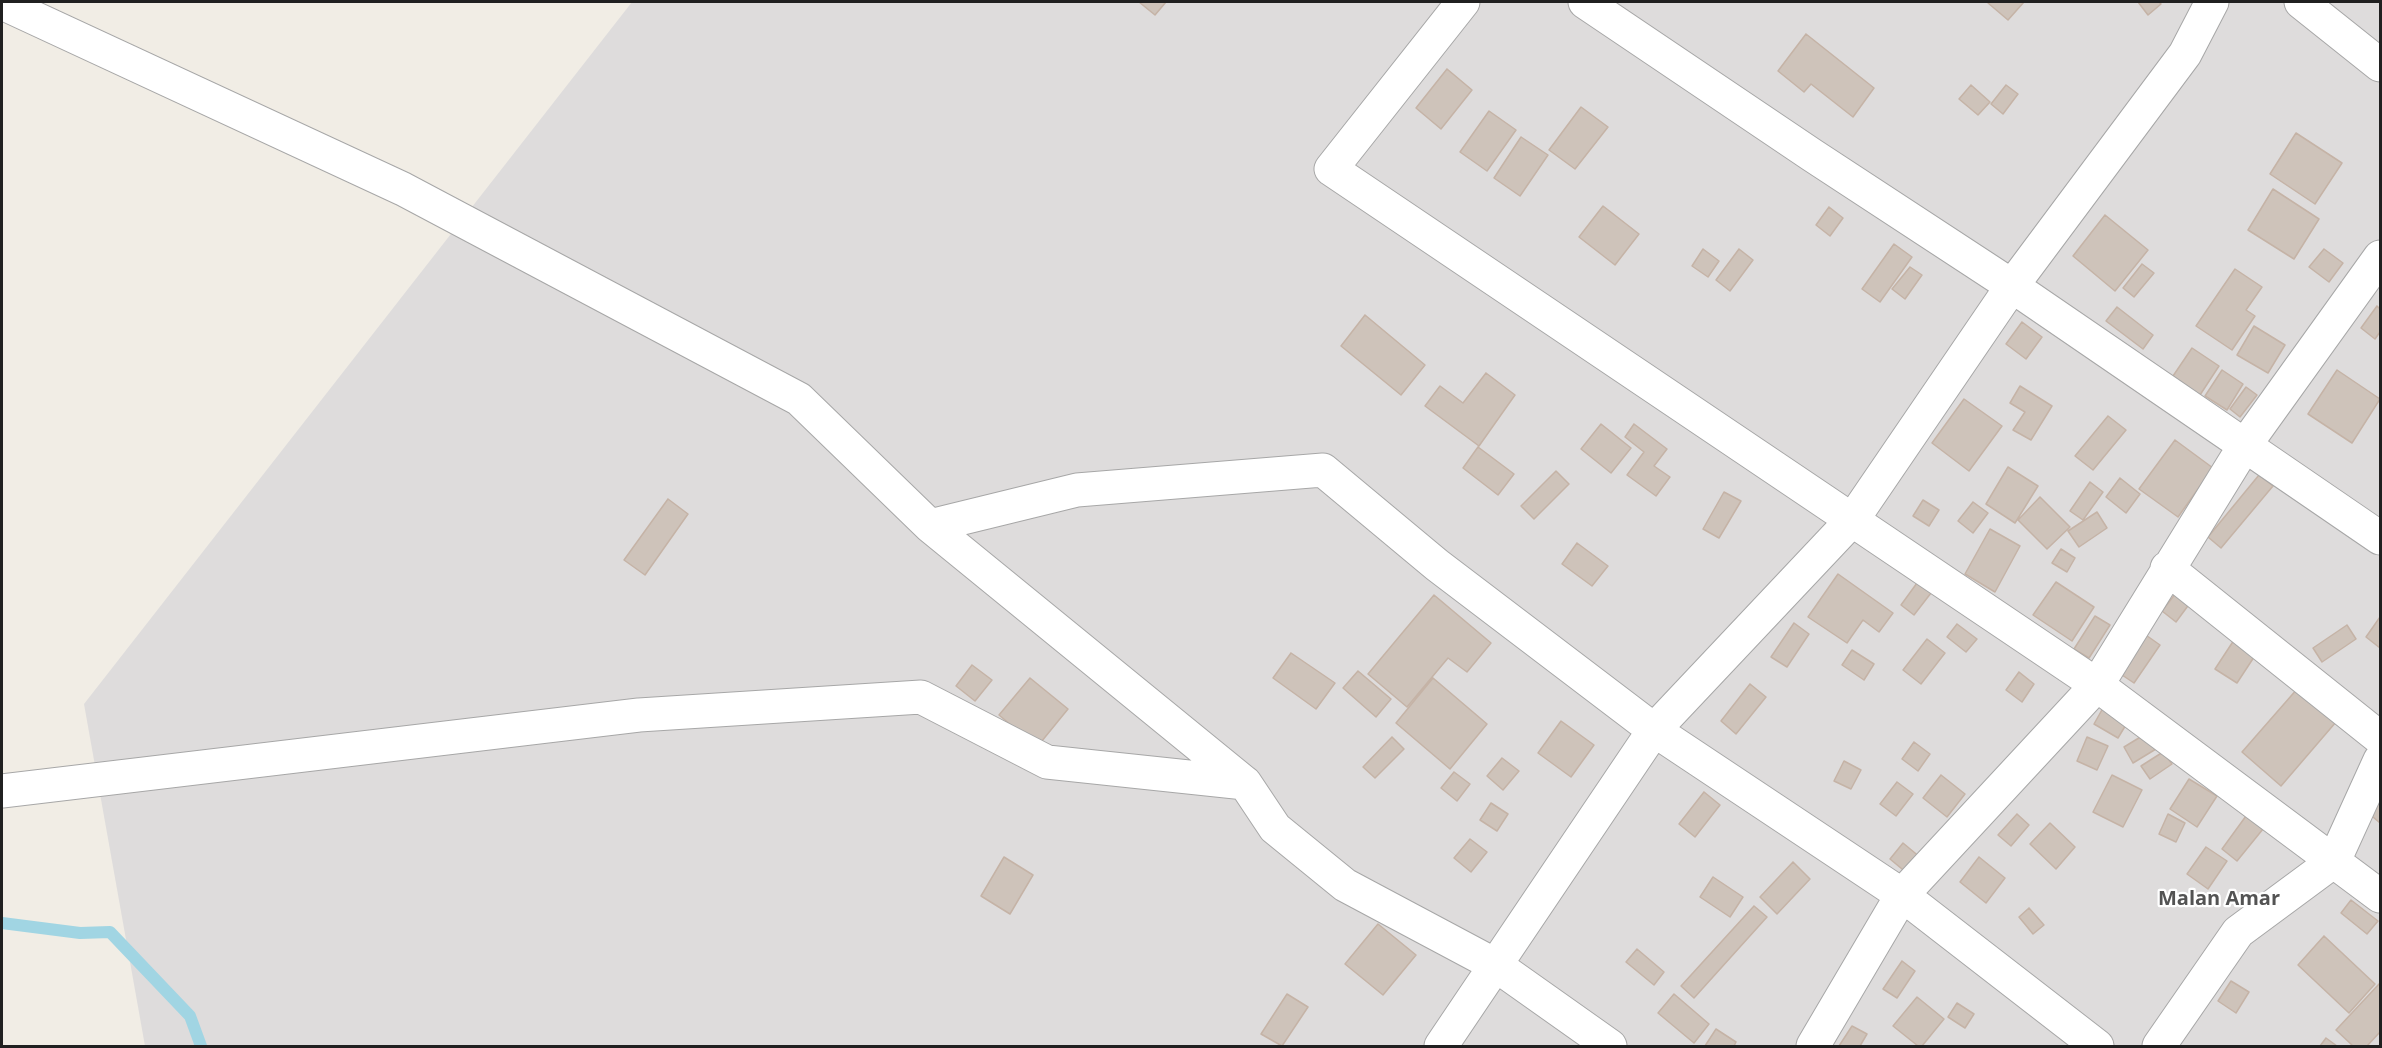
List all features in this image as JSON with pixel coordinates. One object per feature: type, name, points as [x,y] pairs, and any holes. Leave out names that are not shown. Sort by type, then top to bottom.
[{"type":"street","points":[[1462,2],[1331,169],[2097,685],[2380,896]]},
{"type":"street","points":[[1585,2],[1822,162],[2012,286],[2380,538]]},
{"type":"street","points":[[1440,1047],[1497,966],[1654,730],[1852,519],[2012,286],[2185,54],[2212,2]]},
{"type":"street","points":[[2301,2],[2380,65]]},
{"type":"street","points":[[2,3],[403,189],[799,399],[930,526],[1245,783],[1275,828],[1345,885],[1497,966],[1610,1047]]},
{"type":"street","points":[[1813,1047],[1902,895],[2097,685],[2167,568],[2245,445],[2380,257]]},
{"type":"street","points":[[930,526],[1077,490],[1323,470],[1437,565],[1654,730],[1902,895],[2097,1047]]},
{"type":"street","points":[[2167,568],[2380,738]]},
{"type":"street","points":[[2,791],[639,715],[921,697],[1047,762],[1245,783]]},
{"type":"street","points":[[2159,1047],[2238,932],[2334,861],[2380,760]]},
{"type":"shaded area","points":[[632,2],[2380,2],[2380,1046],[145,1046],[84,704]]},
{"type":"building","points":[[1139,2],[1166,2],[1155,15]]},
{"type":"building","points":[[2024,2],[2008,20],[1988,3]]},
{"type":"building","points":[[2138,2],[2159,2],[2161,4],[2148,15]]},
{"type":"building","points":[[1806,34],[1874,88],[1853,117],[1811,84],[1804,92],[1778,71]]},
{"type":"building","points":[[1447,69],[1472,90],[1441,129],[1416,108]]},
{"type":"building","points":[[1971,85],[1990,102],[1978,115],[1959,99]]},
{"type":"building","points":[[2006,85],[2018,94],[2003,114],[1991,104]]},
{"type":"building","points":[[1581,107],[1608,127],[1575,169],[1549,150]]},
{"type":"building","points":[[1489,111],[1516,130],[1487,171],[1460,152]]},
{"type":"building","points":[[2296,133],[2342,163],[2315,204],[2270,174]]},
{"type":"building","points":[[1521,137],[1548,155],[1520,196],[1494,178]]},
{"type":"building","points":[[2273,189],[2319,219],[2294,259],[2248,230]]},
{"type":"building","points":[[1603,206],[1639,234],[1615,265],[1579,237]]},
{"type":"building","points":[[1829,207],[1843,218],[1830,236],[1816,225]]},
{"type":"building","points":[[2105,215],[2148,250],[2115,291],[2073,256]]},
{"type":"building","points":[[1894,244],[1912,257],[1880,302],[1862,289]]},
{"type":"building","points":[[1703,249],[1719,261],[1708,277],[1692,266]]},
{"type":"building","points":[[1739,249],[1753,260],[1730,291],[1716,280]]},
{"type":"building","points":[[2324,249],[2343,263],[2329,282],[2309,267]]},
{"type":"building","points":[[2142,264],[2154,273],[2134,297],[2123,288]]},
{"type":"building","points":[[1910,267],[1922,275],[1905,299],[1892,289]]},
{"type":"building","points":[[2235,269],[2262,287],[2246,310],[2255,316],[2232,350],[2196,326]]},
{"type":"building","points":[[2377,306],[2380,309],[2380,332],[2375,339],[2361,328]]},
{"type":"building","points":[[2117,307],[2153,335],[2143,349],[2106,321]]},
{"type":"building","points":[[1365,315],[1425,365],[1401,395],[1341,346]]},
{"type":"building","points":[[2022,322],[2042,337],[2026,359],[2006,344]]},
{"type":"building","points":[[2254,326],[2285,345],[2268,373],[2237,355]]},
{"type":"building","points":[[2192,348],[2219,366],[2200,395],[2173,376]]},
{"type":"building","points":[[2222,370],[2243,384],[2227,410],[2205,396]]},
{"type":"building","points":[[2337,370],[2380,399],[2352,443],[2308,414]]},
{"type":"building","points":[[1486,373],[1515,395],[1479,446],[1425,406],[1440,386],[1463,403]]},
{"type":"building","points":[[2020,386],[2052,406],[2031,440],[2013,430],[2025,412],[2010,403]]},
{"type":"building","points":[[2246,387],[2257,395],[2240,417],[2230,409]]},
{"type":"building","points":[[1964,399],[2002,426],[1969,471],[1932,443]]},
{"type":"building","points":[[2108,416],[2126,430],[2093,470],[2075,456]]},
{"type":"building","points":[[1601,424],[1631,448],[1611,473],[1581,449]]},
{"type":"building","points":[[1634,424],[1667,449],[1654,466],[1670,477],[1656,496],[1627,475],[1644,452],[1625,437]]},
{"type":"building","points":[[2175,440],[2213,468],[2178,517],[2139,489]]},
{"type":"building","points":[[1478,447],[1514,474],[1498,495],[1463,468]]},
{"type":"building","points":[[2008,467],[2038,486],[2015,523],[1986,504]]},
{"type":"building","points":[[1556,471],[1569,484],[1534,519],[1521,506]]},
{"type":"building","points":[[2259,475],[2273,486],[2221,548],[2208,537]]},
{"type":"building","points":[[2120,478],[2140,494],[2126,513],[2106,497]]},
{"type":"building","points":[[2090,482],[2103,492],[2083,520],[2070,511]]},
{"type":"building","points":[[1724,492],[1741,501],[1719,538],[1703,529]]},
{"type":"building","points":[[2040,497],[2070,527],[2047,549],[2018,520]]},
{"type":"building","points":[[668,499],[688,514],[645,575],[624,560]]},
{"type":"building","points":[[1923,500],[1939,510],[1929,526],[1913,516]]},
{"type":"building","points":[[1973,502],[1988,513],[1973,533],[1958,521]]},
{"type":"building","points":[[2097,512],[2107,528],[2079,547],[2068,531]]},
{"type":"building","points":[[1990,529],[2020,546],[1995,592],[1965,574]]},
{"type":"building","points":[[1577,543],[1608,566],[1592,586],[1562,564]]},
{"type":"building","points":[[2061,549],[2075,558],[2067,572],[2052,563]]},
{"type":"building","points":[[1838,574],[1893,613],[1879,632],[1863,620],[1847,643],[1808,617]]},
{"type":"building","points":[[2056,582],[2094,607],[2072,641],[2033,615]]},
{"type":"building","points":[[1917,583],[1931,593],[1914,615],[1901,605]]},
{"type":"building","points":[[2179,589],[2193,599],[2176,622],[2162,611]]},
{"type":"building","points":[[1434,595],[1491,643],[1467,672],[1448,658],[1407,707],[1368,674]]},
{"type":"building","points":[[2095,616],[2110,625],[2089,658],[2074,649]]},
{"type":"building","points":[[2380,617],[2380,648],[2366,637]]},
{"type":"building","points":[[1794,623],[1809,634],[1787,667],[1771,657]]},
{"type":"building","points":[[1957,624],[1977,639],[1966,652],[1947,637]]},
{"type":"building","points":[[2347,625],[2356,639],[2322,662],[2313,648]]},
{"type":"building","points":[[2143,633],[2160,645],[2134,683],[2116,671]]},
{"type":"building","points":[[2236,637],[2258,651],[2237,683],[2215,669]]},
{"type":"building","points":[[1927,639],[1945,653],[1921,684],[1903,670]]},
{"type":"building","points":[[1852,650],[1874,664],[1864,680],[1842,665]]},
{"type":"building","points":[[1291,653],[1335,683],[1316,709],[1273,678]]},
{"type":"building","points":[[972,665],[992,680],[975,701],[956,686]]},
{"type":"building","points":[[1358,671],[1391,699],[1376,717],[1343,688]]},
{"type":"building","points":[[2019,672],[2034,684],[2022,702],[2006,690]]},
{"type":"building","points":[[1030,678],[1068,709],[1037,747],[999,715]]},
{"type":"building","points":[[1433,678],[1487,724],[1450,769],[1396,723]]},
{"type":"building","points":[[1750,684],[1766,697],[1736,734],[1721,721]]},
{"type":"building","points":[[2298,688],[2336,722],[2281,786],[2242,752]]},
{"type":"building","points":[[2103,708],[2127,723],[2118,738],[2094,724]]},
{"type":"building","points":[[1561,721],[1594,745],[1571,777],[1538,753]]},
{"type":"building","points":[[2147,733],[2156,749],[2133,763],[2124,747]]},
{"type":"building","points":[[1392,737],[1404,749],[1375,778],[1363,767]]},
{"type":"building","points":[[2087,737],[2108,746],[2097,770],[2077,761]]},
{"type":"building","points":[[1914,742],[1930,754],[1918,771],[1902,759]]},
{"type":"building","points":[[2163,752],[2172,764],[2150,779],[2141,766]]},
{"type":"building","points":[[1502,758],[1519,771],[1503,790],[1487,776]]},
{"type":"building","points":[[1844,761],[1861,770],[1851,789],[1834,781]]},
{"type":"building","points":[[1454,772],[1470,784],[1457,801],[1441,788]]},
{"type":"building","points":[[1941,775],[1965,794],[1947,817],[1923,798]]},
{"type":"building","points":[[2112,775],[2142,790],[2123,827],[2093,812]]},
{"type":"building","points":[[2189,779],[2217,796],[2197,827],[2170,809]]},
{"type":"building","points":[[1897,782],[1913,794],[1896,816],[1880,804]]},
{"type":"building","points":[[1704,792],[1720,805],[1695,837],[1679,824]]},
{"type":"building","points":[[2380,793],[2380,823],[2366,811]]},
{"type":"building","points":[[1491,803],[1508,814],[1497,831],[1480,820]]},
{"type":"building","points":[[2017,814],[2029,825],[2011,846],[1998,835]]},
{"type":"building","points":[[2168,814],[2185,823],[2176,842],[2159,834]]},
{"type":"building","points":[[2246,816],[2263,829],[2237,861],[2222,849]]},
{"type":"building","points":[[2050,823],[2075,847],[2056,869],[2030,844]]},
{"type":"building","points":[[1470,839],[1487,852],[1471,872],[1454,858]]},
{"type":"building","points":[[1903,843],[1921,858],[1908,874],[1890,859]]},
{"type":"building","points":[[2206,847],[2227,861],[2208,889],[2187,874]]},
{"type":"building","points":[[1004,857],[1033,875],[1010,914],[981,896]]},
{"type":"building","points":[[1979,857],[2005,878],[1986,903],[1960,882]]},
{"type":"building","points":[[1793,862],[1810,879],[1777,914],[1760,897]]},
{"type":"building","points":[[1713,877],[1743,897],[1730,917],[1700,897]]},
{"type":"building","points":[[2351,900],[2378,921],[2367,934],[2341,913]]},
{"type":"building","points":[[1754,906],[1767,917],[1694,998],[1681,986]]},
{"type":"building","points":[[2029,908],[2044,925],[2033,934],[2019,917]]},
{"type":"building","points":[[1378,924],[1416,955],[1383,995],[1345,964]]},
{"type":"building","points":[[2324,936],[2375,984],[2349,1013],[2298,965]]},
{"type":"building","points":[[1637,949],[1664,972],[1654,985],[1626,962]]},
{"type":"building","points":[[1902,961],[1915,971],[1897,998],[1883,989]]},
{"type":"building","points":[[2231,981],[2249,992],[2236,1013],[2218,1001]]},
{"type":"building","points":[[2380,983],[2380,1032],[2367,1046],[2353,1046],[2336,1030]]},
{"type":"building","points":[[1287,994],[1308,1007],[1282,1046],[1261,1034]]},
{"type":"building","points":[[1674,994],[1709,1024],[1694,1043],[1658,1013]]},
{"type":"building","points":[[1917,997],[1944,1019],[1922,1046],[1918,1046],[1893,1026]]},
{"type":"building","points":[[1957,1003],[1974,1014],[1965,1028],[1948,1017]]},
{"type":"building","points":[[1852,1026],[1867,1034],[1860,1046],[1839,1046]]},
{"type":"building","points":[[1716,1029],[1736,1042],[1734,1046],[1705,1046]]},
{"type":"building","points":[[2326,1038],[2337,1046],[2320,1046]]},
{"type":"waterway","points":[[2,923],[80,933],[110,932],[190,1016],[201,1046]]},
{"type":"district","name":"Malan Amar","points":[[2219,899]]}]
